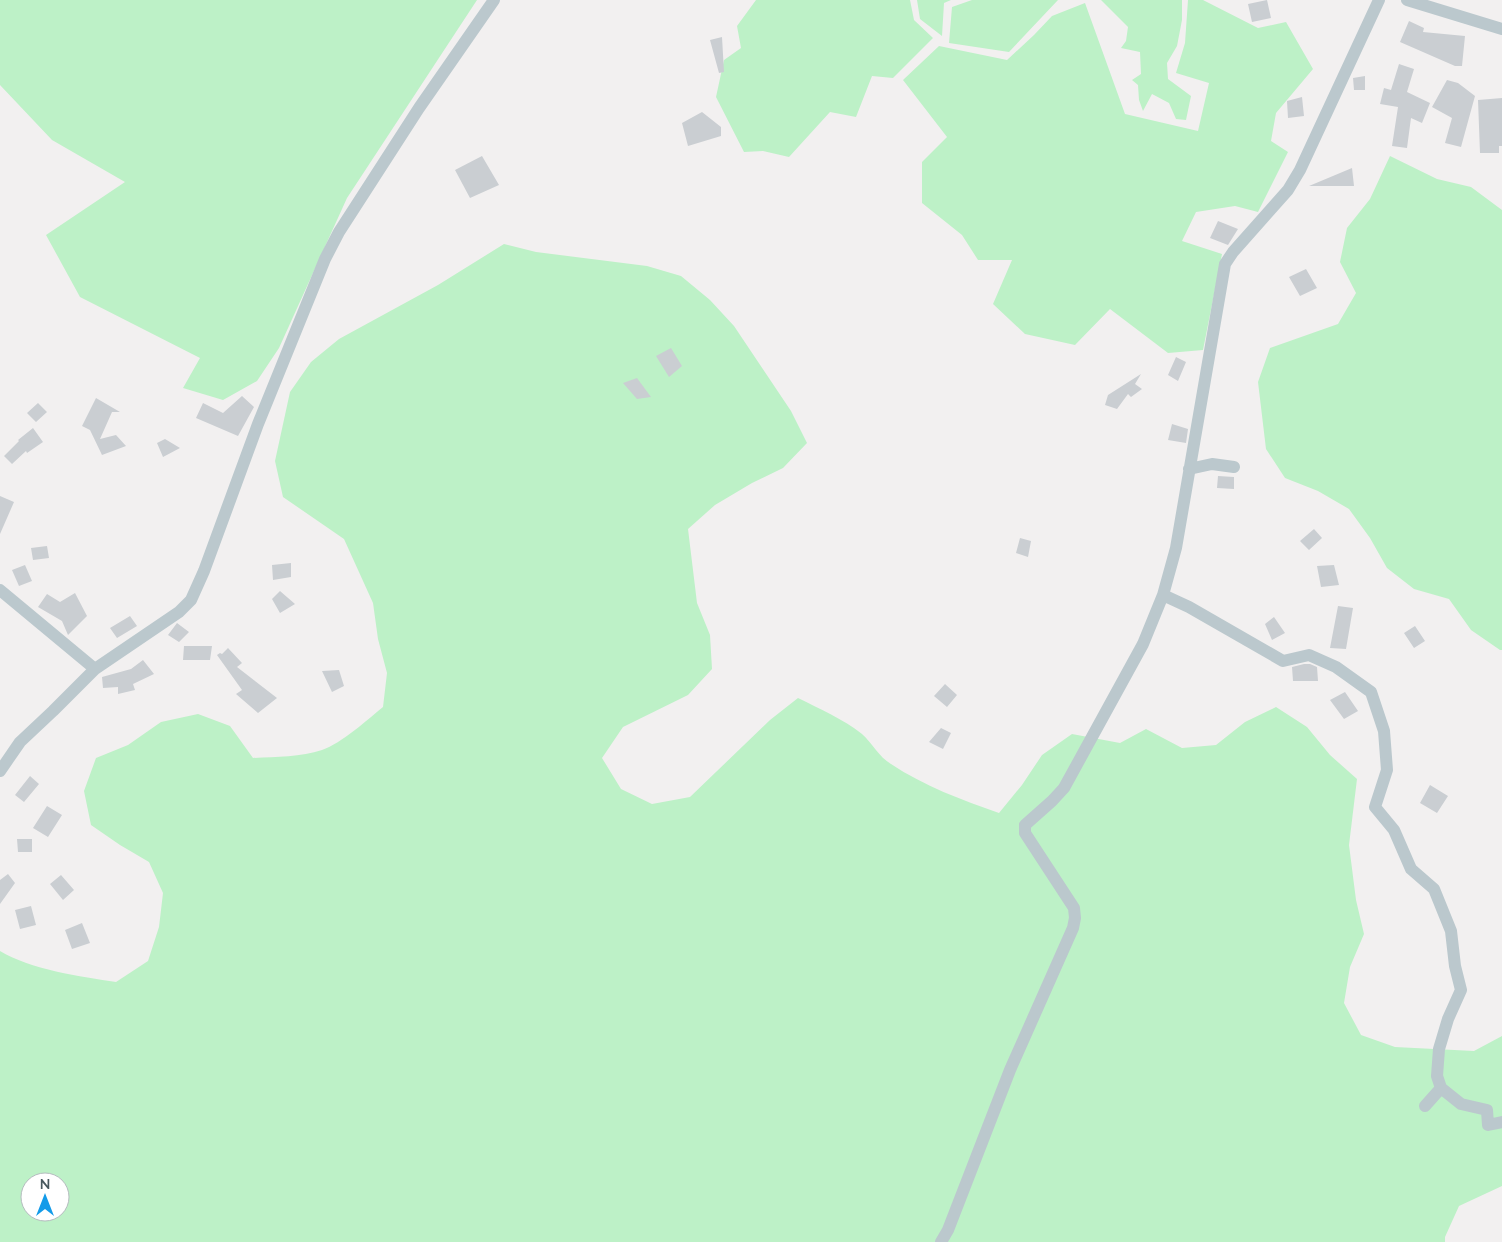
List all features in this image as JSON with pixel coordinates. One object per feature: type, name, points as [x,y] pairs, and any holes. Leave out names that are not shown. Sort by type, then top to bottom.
[{"type":"street","points":[[0,771],[20,742],[95,669],[179,612],[191,600],[204,571],[258,424],[325,260],[339,232],[419,108],[494,0]]},
{"type":"street","points":[[940,1242],[948,1230],[1010,1070],[1073,928],[1074,908],[1025,833],[1025,825],[1064,788],[1143,644],[1163,594],[1176,548],[1225,264],[1233,252],[1288,190],[1300,170],[1380,0]]},
{"type":"street","points":[[1407,0],[1502,29]]},
{"type":"street","points":[[1189,469],[1212,464],[1234,467]]},
{"type":"street","points":[[0,590],[95,669]]},
{"type":"street","points":[[1163,594],[1283,661],[1309,655],[1336,667],[1371,692],[1384,731],[1387,770],[1375,807],[1394,830],[1411,869],[1434,889],[1451,931],[1455,966],[1461,990],[1448,1019],[1439,1049],[1437,1076],[1441,1088],[1461,1104],[1487,1110],[1488,1125],[1502,1122]]},
{"type":"street","points":[[1425,1106],[1441,1088]]},
{"type":"green space","points":[[0,0],[477,0],[347,198],[279,348],[257,381],[223,400],[183,388],[200,358],[80,297],[46,235],[125,182],[52,140],[0,85]]},
{"type":"green space","points":[[756,0],[910,0],[914,20],[933,38],[893,78],[872,76],[856,117],[830,112],[789,157],[763,151],[744,152],[716,97],[724,60],[741,48],[737,26]]},
{"type":"green space","points":[[917,0],[951,0],[944,3],[942,36],[920,19]]},
{"type":"green space","points":[[972,0],[1058,0],[1009,52],[949,43],[952,7]]},
{"type":"green space","points":[[1101,0],[1182,0],[1182,20],[1177,46],[1167,63],[1168,79],[1191,96],[1186,120],[1176,119],[1169,103],[1152,94],[1143,111],[1139,100],[1138,85],[1132,80],[1141,74],[1140,52],[1121,48],[1126,41],[1128,27]]},
{"type":"green space","points":[[1188,0],[1203,0],[1258,28],[1286,22],[1313,69],[1276,113],[1271,141],[1288,152],[1258,212],[1235,206],[1196,212],[1182,241],[1222,254],[1203,350],[1168,353],[1110,309],[1075,345],[1025,334],[993,304],[1012,260],[978,260],[962,235],[922,203],[922,162],[947,137],[903,80],[939,46],[1007,60],[1052,16],[1085,3],[1125,114],[1198,131],[1209,83],[1176,73],[1185,43]]},
{"type":"green space","points":[[1390,156],[1437,179],[1471,187],[1502,210],[1502,650],[1471,630],[1449,599],[1414,589],[1387,568],[1370,538],[1349,509],[1318,491],[1285,478],[1266,449],[1258,382],[1270,348],[1338,324],[1356,293],[1340,262],[1347,228],[1370,199]]},
{"type":"green space","points":[[504,244],[536,252],[647,266],[681,276],[710,300],[734,326],[791,411],[807,443],[783,468],[752,483],[715,505],[688,529],[697,603],[710,635],[712,669],[688,695],[623,727],[602,758],[621,789],[652,804],[690,797],[770,720],[798,698],[831,714],[855,729],[866,738],[883,758],[904,772],[944,792],[999,813],[1022,785],[1042,755],[1072,734],[1120,743],[1146,729],[1182,748],[1216,745],[1245,722],[1276,707],[1307,727],[1330,755],[1357,779],[1349,845],[1356,900],[1364,934],[1350,967],[1344,1003],[1361,1035],[1395,1047],[1474,1051],[1502,1036],[1502,1186],[1459,1206],[1445,1237],[1445,1242],[0,1242],[0,951],[40,967],[72,975],[116,982],[148,961],[159,927],[163,893],[149,862],[91,825],[84,791],[96,758],[128,745],[161,722],[198,714],[230,726],[253,758],[305,754],[330,747],[354,731],[383,707],[387,673],[378,639],[373,603],[344,539],[283,497],[275,461],[290,392],[311,362],[339,339],[438,285]]},
{"type":"building","points":[[1267,0],[1271,18],[1252,22],[1248,4]]},
{"type":"building","points":[[1409,21],[1424,28],[1423,32],[1465,36],[1462,66],[1455,66],[1400,42]]},
{"type":"building","points":[[722,37],[724,72],[719,73],[710,40]]},
{"type":"building","points":[[1399,64],[1414,69],[1407,92],[1430,103],[1422,123],[1411,118],[1407,148],[1392,146],[1398,107],[1380,104],[1384,88],[1391,90]]},
{"type":"building","points":[[1365,76],[1365,90],[1354,90],[1353,78]]},
{"type":"building","points":[[1447,80],[1458,83],[1475,96],[1461,147],[1445,143],[1452,118],[1432,107]]},
{"type":"building","points":[[1302,97],[1304,116],[1288,118],[1287,101]]},
{"type":"building","points":[[1502,98],[1502,146],[1499,146],[1499,153],[1480,153],[1478,100]]},
{"type":"building","points":[[702,112],[721,127],[721,136],[688,146],[682,123]]},
{"type":"building","points":[[482,156],[499,185],[470,198],[455,170]]},
{"type":"building","points":[[1352,168],[1354,186],[1309,186]]},
{"type":"building","points":[[1218,221],[1238,229],[1228,245],[1210,238]]},
{"type":"building","points":[[1306,269],[1317,288],[1300,296],[1289,277]]},
{"type":"building","points":[[671,348],[682,366],[669,377],[656,356]]},
{"type":"building","points":[[1176,357],[1186,362],[1178,381],[1168,375]]},
{"type":"building","points":[[1141,374],[1135,384],[1142,389],[1131,397],[1128,394],[1117,409],[1105,405],[1108,395]]},
{"type":"building","points":[[637,378],[651,397],[637,399],[623,383]]},
{"type":"building","points":[[242,396],[254,407],[238,436],[196,418],[203,403],[223,413]]},
{"type":"building","points":[[96,398],[120,412],[112,412],[100,439],[116,435],[126,446],[102,455],[90,430],[82,426]]},
{"type":"building","points":[[38,403],[47,412],[36,422],[27,413]]},
{"type":"building","points":[[1172,424],[1188,429],[1186,443],[1168,440]]},
{"type":"building","points":[[33,428],[43,442],[27,453],[26,451],[12,464],[4,456],[18,440]]},
{"type":"building","points":[[165,439],[180,448],[163,457],[157,443]]},
{"type":"building","points":[[1218,476],[1234,477],[1234,489],[1217,488]]},
{"type":"building","points":[[0,496],[14,502],[0,534]]},
{"type":"building","points":[[1314,529],[1322,538],[1309,550],[1300,541]]},
{"type":"building","points":[[1020,538],[1031,541],[1028,557],[1016,553]]},
{"type":"building","points":[[47,546],[49,558],[33,560],[31,548]]},
{"type":"building","points":[[291,563],[291,577],[273,580],[272,565]]},
{"type":"building","points":[[25,565],[32,581],[19,586],[12,570]]},
{"type":"building","points":[[1334,565],[1339,585],[1321,587],[1317,566]]},
{"type":"building","points":[[280,591],[295,604],[280,613],[272,599]]},
{"type":"building","points":[[75,593],[87,616],[68,635],[62,621],[38,607],[47,594],[60,602]]},
{"type":"building","points":[[1338,606],[1353,608],[1346,649],[1330,648]]},
{"type":"building","points":[[130,616],[137,626],[117,638],[110,628]]},
{"type":"building","points":[[1274,617],[1285,633],[1272,640],[1265,624]]},
{"type":"building","points":[[177,623],[189,632],[179,642],[168,635]]},
{"type":"building","points":[[1415,626],[1425,641],[1414,648],[1404,633]]},
{"type":"building","points":[[184,646],[212,646],[210,660],[183,660]]},
{"type":"building","points":[[228,648],[242,663],[237,667],[277,698],[258,713],[236,694],[242,690],[217,655],[222,654]]},
{"type":"building","points":[[143,660],[154,674],[133,684],[135,690],[118,694],[118,687],[103,688],[102,677],[131,669]]},
{"type":"building","points":[[1304,664],[1317,667],[1318,681],[1293,681],[1292,667]]},
{"type":"building","points":[[339,670],[344,686],[332,692],[322,671]]},
{"type":"building","points":[[945,684],[957,695],[947,707],[934,696]]},
{"type":"building","points":[[1345,692],[1358,711],[1344,719],[1330,700]]},
{"type":"building","points":[[941,728],[951,733],[943,749],[929,742]]},
{"type":"building","points":[[30,776],[39,784],[24,802],[15,795]]},
{"type":"building","points":[[1430,785],[1448,796],[1437,813],[1420,803]]},
{"type":"building","points":[[47,806],[62,815],[48,837],[33,828]]},
{"type":"building","points":[[17,839],[32,839],[32,852],[18,852]]},
{"type":"building","points":[[8,874],[15,883],[0,904],[0,880]]},
{"type":"building","points":[[61,875],[74,890],[63,900],[50,884]]},
{"type":"building","points":[[31,906],[36,925],[20,929],[15,910]]},
{"type":"building","points":[[82,923],[90,943],[72,949],[65,930]]}]
